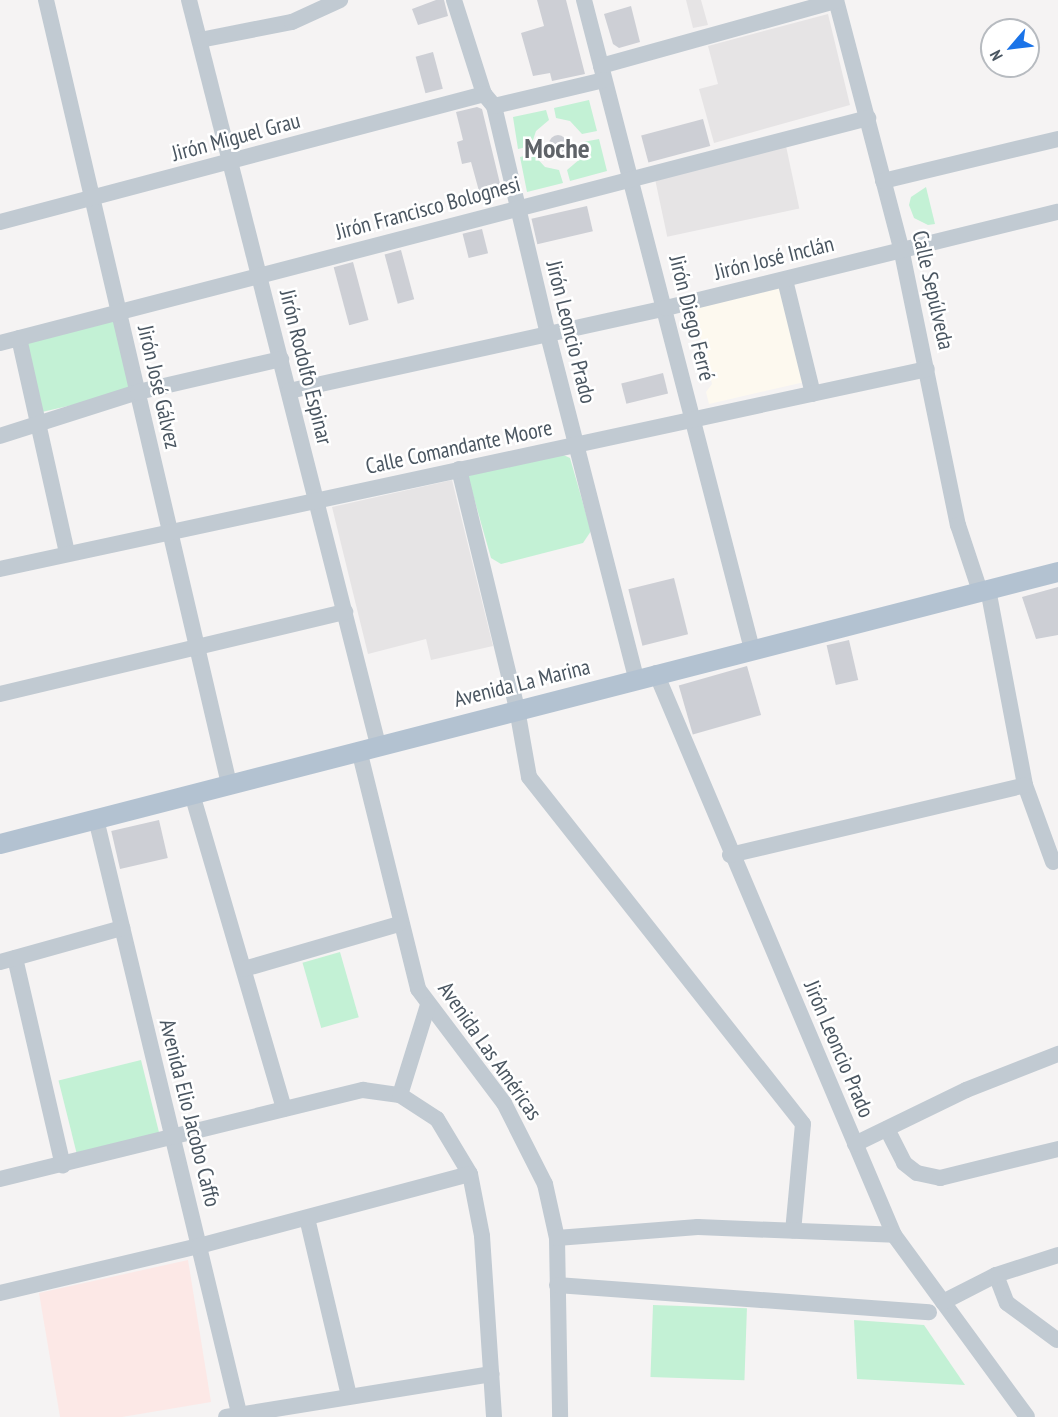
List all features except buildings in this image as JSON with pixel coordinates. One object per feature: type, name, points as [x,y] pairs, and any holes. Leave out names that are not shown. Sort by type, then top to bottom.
[{"type":"main road","name":"Avenida La Marina","points":[[0,844],[636,678],[1058,572]]},
{"type":"street","name":"Jirón José Gálvez","points":[[46,0],[229,784]]},
{"type":"street","name":"Jirón Rodolfo Espinar","points":[[189,0],[206,39],[229,162],[260,275],[345,612],[368,747]]},
{"type":"street","points":[[206,39],[292,22],[340,0]]},
{"type":"street","name":"Jirón Leoncio Prado","points":[[454,0],[489,100],[518,207],[548,335],[636,678]]},
{"type":"street","name":"Jirón Diego Ferré","points":[[584,0],[666,308],[752,649]]},
{"type":"street","name":"Jirón Miguel Grau","points":[[0,222],[229,162],[603,73],[836,0]]},
{"type":"street","name":"Calle Sepúlveda","points":[[836,0],[901,248],[958,525],[984,590],[1025,784],[1053,862]]},
{"type":"street","name":"Jirón Francisco Bolognesi","points":[[0,343],[868,118]]},
{"type":"street","points":[[883,181],[1058,140]]},
{"type":"street","name":"Jirón José Inclán","points":[[289,391],[666,308],[785,280],[901,248],[1058,212]]},
{"type":"street","points":[[785,280],[813,394]]},
{"type":"street","points":[[19,338],[40,423],[67,553]]},
{"type":"street","points":[[0,436],[138,392],[281,359]]},
{"type":"street","name":"Calle Comandante Moore","points":[[0,569],[927,369]]},
{"type":"street","points":[[459,470],[517,709],[529,777],[803,1124],[793,1231]]},
{"type":"street","points":[[0,694],[345,612]]},
{"type":"street","name":"Jirón Leoncio Prado","points":[[656,673],[730,855],[894,1236],[1027,1417]]},
{"type":"street","name":"Avenida Las Américas","points":[[368,747],[399,924],[418,988],[428,1005],[520,1127],[545,1184],[557,1238],[560,1417]]},
{"type":"street","points":[[730,855],[1025,784]]},
{"type":"street","points":[[192,794],[284,1110]]},
{"type":"street","name":"Avenida Elio Jacobo Caffo","points":[[96,819],[199,1246],[236,1416]]},
{"type":"street","points":[[244,969],[399,924]]},
{"type":"street","points":[[63,1166],[8,960],[122,928]]},
{"type":"street","points":[[400,1095],[428,1005]]},
{"type":"street","points":[[855,1144],[966,1090],[1058,1054]]},
{"type":"street","points":[[0,1179],[63,1166],[363,1090],[400,1095],[437,1119],[470,1174],[482,1236],[494,1417]]},
{"type":"street","points":[[887,1129],[904,1163],[917,1173],[940,1178],[1058,1149]]},
{"type":"street","points":[[0,1293],[199,1246],[470,1174]]},
{"type":"street","points":[[307,1218],[349,1395]]},
{"type":"street","points":[[557,1238],[698,1227],[894,1236]]},
{"type":"street","points":[[943,1302],[996,1275],[1058,1255]]},
{"type":"street","points":[[996,1275],[1007,1302],[1057,1340]]},
{"type":"street","points":[[557,1285],[929,1312]]},
{"type":"street","points":[[236,1416],[349,1395],[492,1374]]},
{"type":"shaded area","points":[[686,0],[701,0],[708,25],[693,28]]},
{"type":"shaded area","points":[[828,14],[850,105],[714,143],[699,89],[718,84],[708,46]]},
{"type":"shaded area","points":[[786,146],[799,209],[667,237],[654,174]]},
{"type":"shaded area","points":[[785,281],[809,381],[709,404],[706,392],[712,384],[698,327],[688,320],[683,305]]},
{"type":"shaded area","points":[[452,480],[493,646],[431,660],[426,639],[368,654],[332,507]]},
{"type":"shaded area","points":[[188,1260],[211,1402],[122,1417],[60,1417],[39,1293]]},
{"type":"green space","points":[[589,100],[597,131],[582,134],[570,121],[556,118],[554,108]]},
{"type":"green space","points":[[546,110],[549,120],[536,131],[531,146],[518,149],[513,117]]},
{"type":"green space","points":[[599,139],[607,171],[570,181],[567,170],[580,159],[583,142]]},
{"type":"green space","points":[[533,154],[545,167],[559,170],[563,183],[527,192],[520,157]]},
{"type":"green space","points":[[926,187],[935,224],[928,225],[914,218],[909,205],[911,197]]},
{"type":"green space","points":[[116,316],[133,391],[40,413],[22,338]]},
{"type":"green space","points":[[559,453],[570,458],[591,531],[583,543],[501,564],[491,558],[468,477],[473,471]]},
{"type":"green space","points":[[340,952],[359,1017],[321,1028],[303,963]]},
{"type":"green space","points":[[141,1060],[160,1137],[78,1157],[59,1081]]},
{"type":"green space","points":[[653,1305],[747,1308],[744,1380],[650,1377]]},
{"type":"green space","points":[[854,1320],[924,1325],[965,1385],[857,1379]]},
{"type":"district","name":"Moche","points":[[557,148]]}]
